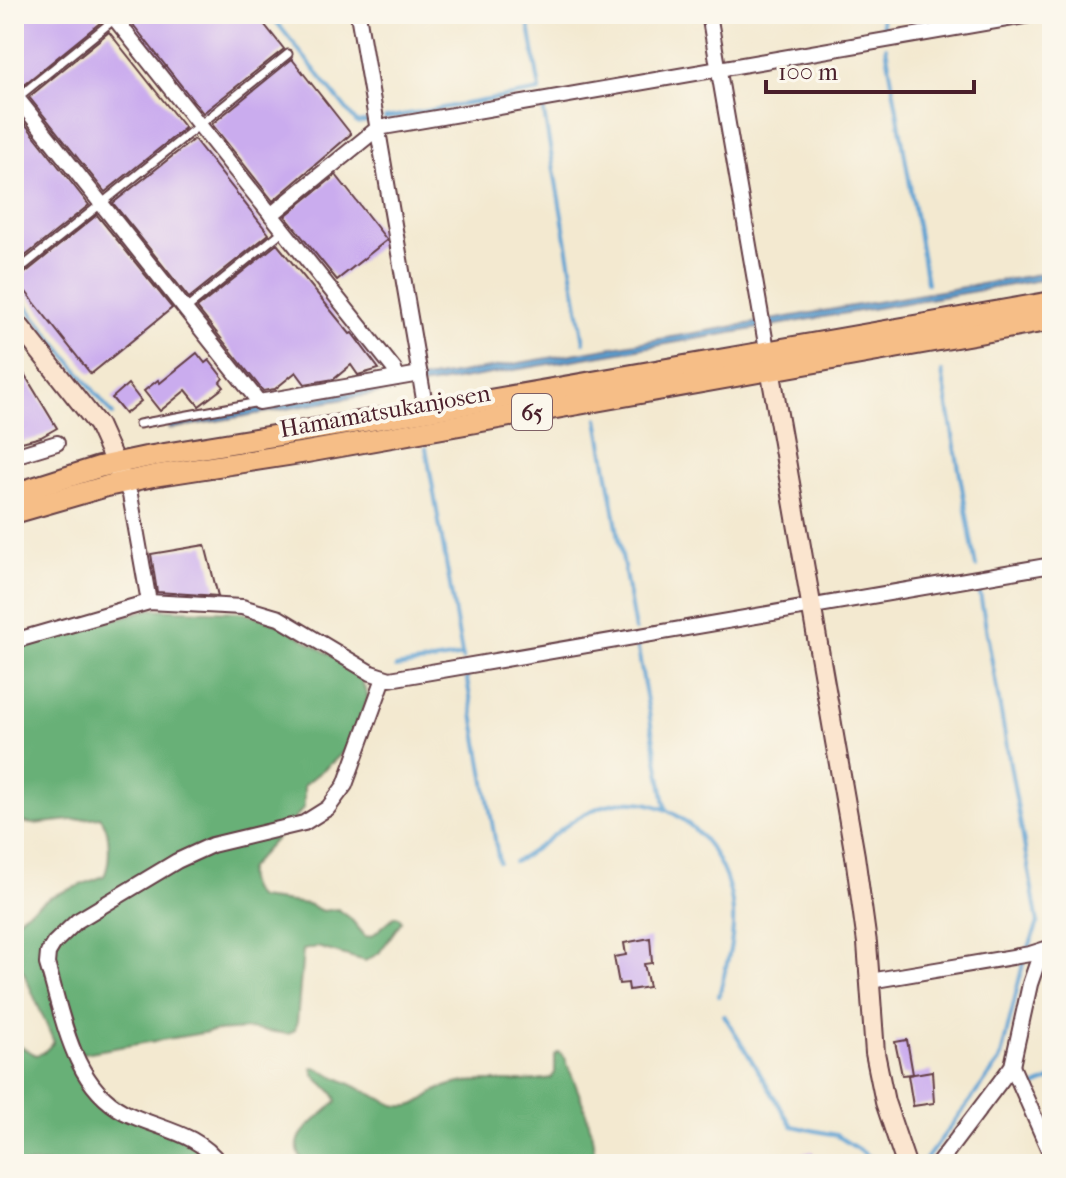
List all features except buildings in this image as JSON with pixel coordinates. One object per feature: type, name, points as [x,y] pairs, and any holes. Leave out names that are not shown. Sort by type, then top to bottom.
[{"type":"main road","name":"Hamamatsukanjosen","points":[[14,494],[115,463],[764,333],[1052,302]]},
{"type":"main road","name":"Hamamatsukanjosen","points":[[14,513],[124,482],[1052,320]]},
{"type":"street","points":[[358,14],[424,402]]},
{"type":"street","points":[[709,14],[857,870],[879,1078],[906,1164]]},
{"type":"street","points":[[271,215],[378,128],[1036,14]]},
{"type":"street","points":[[116,16],[394,369],[396,378]]},
{"type":"street","points":[[15,97],[259,402],[420,376]]},
{"type":"street","points":[[14,319],[98,425],[130,495],[149,602]]},
{"type":"street","points":[[14,456],[57,443]]},
{"type":"street","points":[[14,641],[149,602],[242,607],[261,611],[297,627],[371,673],[384,678],[400,678],[1052,565]]},
{"type":"street","points":[[220,1164],[202,1145],[124,1112],[99,1094],[89,1082],[75,1054],[47,964],[48,953],[77,921],[177,861],[212,845],[304,823],[328,808],[345,785],[384,678]]},
{"type":"street","points":[[870,981],[1046,949]]},
{"type":"street","points":[[938,1164],[1012,1066],[1030,984],[1046,949]]},
{"type":"street","points":[[1012,1066],[1052,1157]]},
{"type":"lane","points":[[15,97],[116,16]]},
{"type":"lane","points":[[16,272],[288,54]]},
{"type":"lane","points":[[185,309],[284,230]]},
{"type":"lane","points":[[139,424],[259,402]]},
{"type":"green space","points":[[150,609],[241,612],[277,623],[359,674],[368,697],[356,732],[347,748],[304,785],[304,808],[249,868],[248,880],[258,898],[308,904],[322,911],[338,909],[366,937],[373,935],[395,916],[401,922],[379,953],[365,961],[317,947],[303,950],[297,1022],[295,1030],[289,1034],[250,1029],[215,1031],[78,1054],[86,1084],[189,1142],[215,1164],[14,1164],[14,1043],[36,1055],[43,1053],[54,1042],[19,962],[14,938],[15,922],[50,897],[104,876],[109,846],[100,817],[33,824],[14,821],[14,647]]},
{"type":"green space","points":[[559,1052],[565,1058],[585,1110],[592,1137],[594,1164],[306,1164],[299,1154],[300,1137],[337,1101],[312,1068],[394,1105],[410,1106],[457,1083],[551,1078],[555,1073],[555,1055]]},
{"type":"water","points":[[1052,272],[1052,278],[169,429],[168,423]]},
{"type":"waterway","points":[[270,14],[357,123],[368,121]]},
{"type":"waterway","points":[[527,14],[540,90]]},
{"type":"waterway","points":[[881,14],[884,33]]},
{"type":"waterway","points":[[886,47],[927,283]]},
{"type":"waterway","points":[[385,118],[540,91]]},
{"type":"waterway","points":[[543,107],[584,342]]},
{"type":"waterway","points":[[14,290],[113,415]]},
{"type":"waterway","points":[[942,372],[976,567]]},
{"type":"waterway","points":[[598,419],[635,630]]},
{"type":"waterway","points":[[426,448],[463,660]]},
{"type":"waterway","points":[[979,588],[1038,923],[1029,947]]},
{"type":"waterway","points":[[637,644],[666,810]]},
{"type":"waterway","points":[[396,667],[463,656]]},
{"type":"waterway","points":[[466,674],[499,862]]},
{"type":"waterway","points":[[514,862],[581,816],[607,805],[631,802],[654,805],[675,815],[694,828],[709,846],[729,889],[733,912],[732,933],[719,996]]},
{"type":"waterway","points":[[926,1159],[1000,1061],[1023,964]]},
{"type":"waterway","points":[[724,1015],[792,1126],[836,1135],[881,1164]]},
{"type":"waterway","points":[[1028,1089],[1052,1079]]}]
